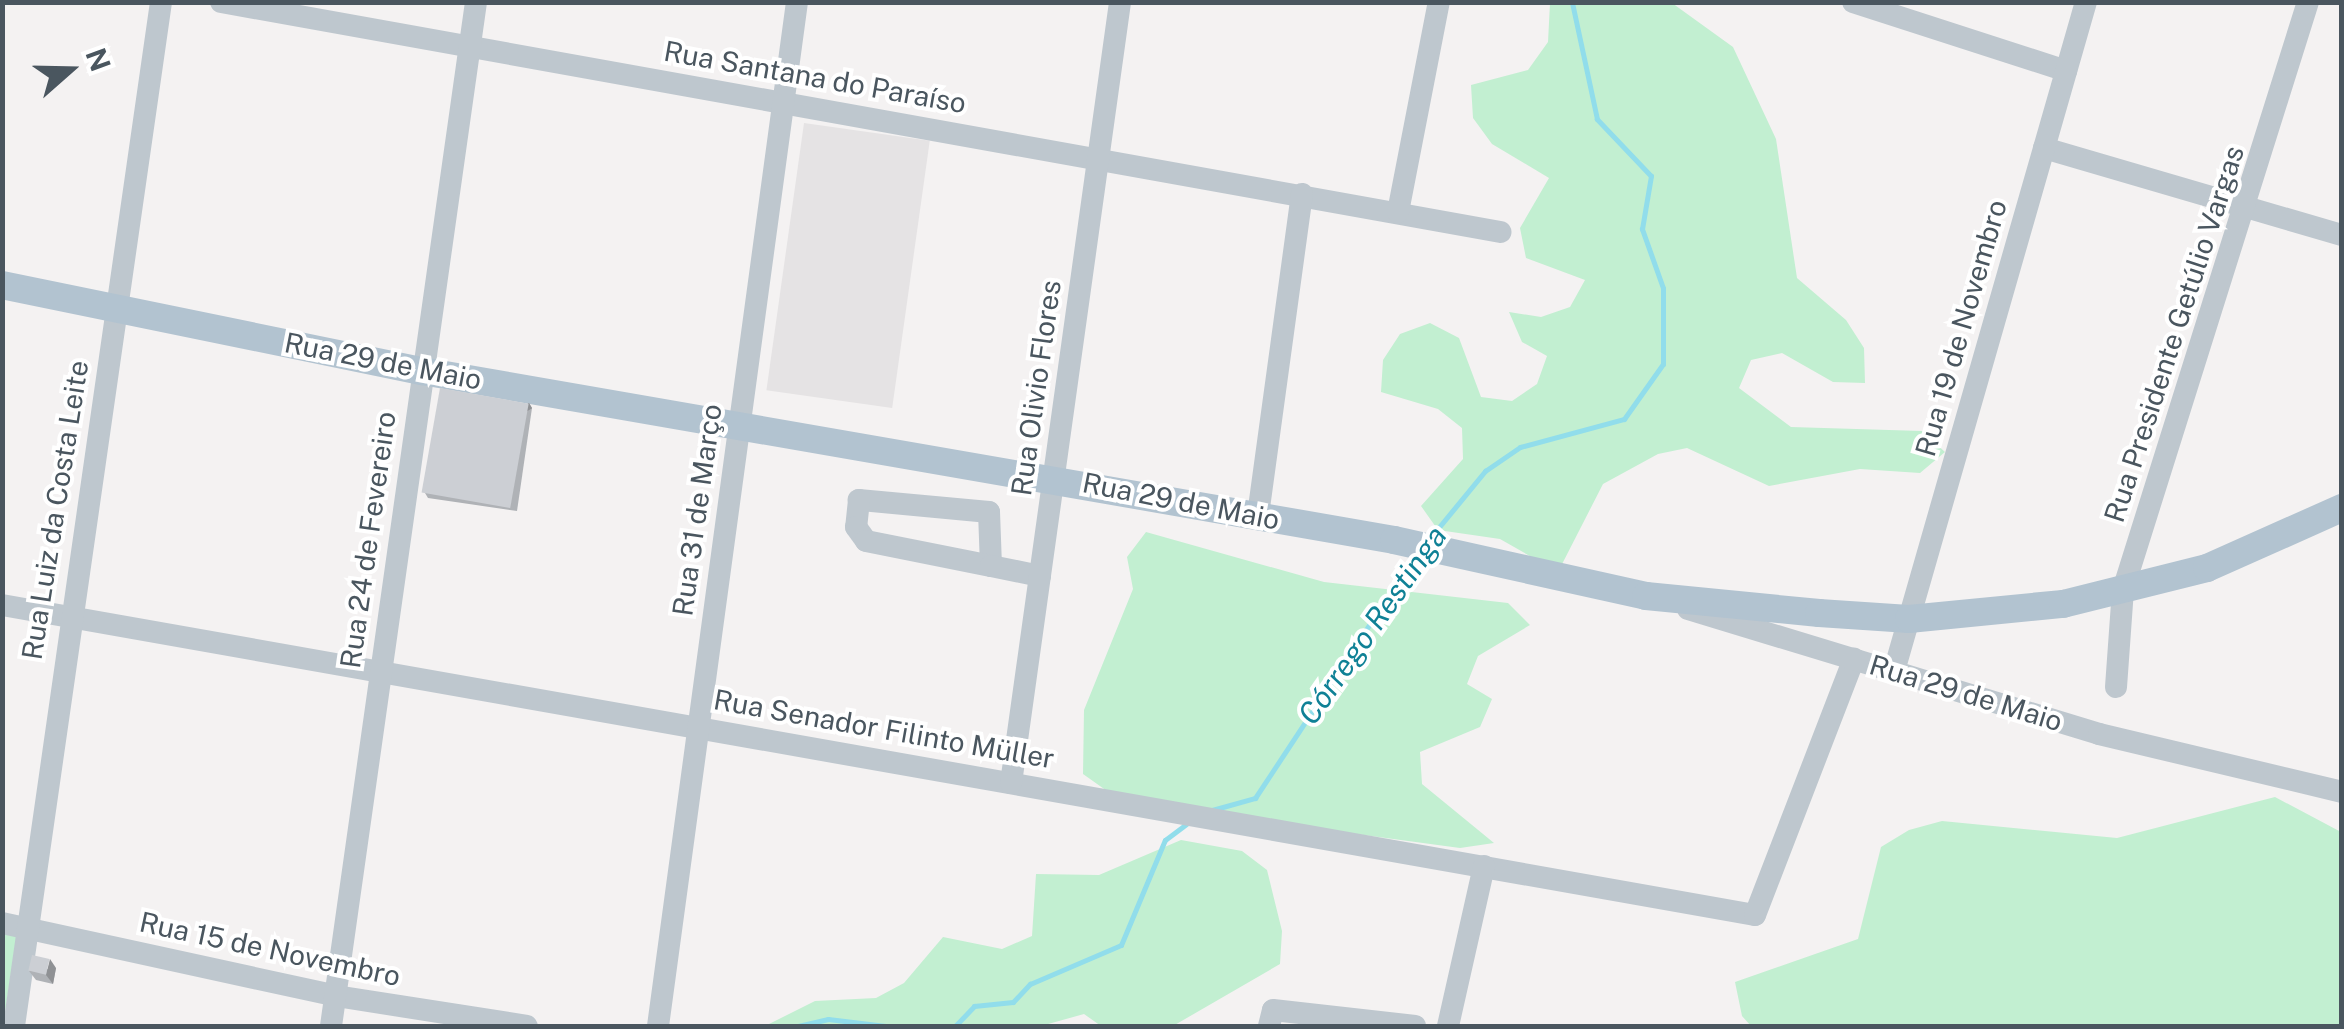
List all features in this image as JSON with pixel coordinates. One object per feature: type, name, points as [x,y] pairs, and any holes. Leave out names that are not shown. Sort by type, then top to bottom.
[{"type":"main road","name":"Rua 29 de Maio","points":[[2,285],[422,371],[740,420],[1394,540],[1646,596]]},
{"type":"main road","points":[[1646,596],[1909,619],[2123,590],[2207,568],[2340,509]]},
{"type":"street","name":"Rua Luiz da Costa Leite","points":[[14,1026],[67,618],[161,2]]},
{"type":"street","name":"Rua Santana do Paraíso","points":[[221,2],[469,53],[779,98],[1500,232]]},
{"type":"street","name":"Rua 24 de Fevereiro","points":[[332,1026],[476,2]]},
{"type":"street","name":"Rua 31 de Março","points":[[658,1026],[779,98],[797,2]]},
{"type":"street","name":"Rua Olivio Flores","points":[[1011,783],[1120,2]]},
{"type":"street","points":[[1398,212],[1439,2]]},
{"type":"street","points":[[1853,2],[2066,71]]},
{"type":"street","name":"Rua 19 de Novembro","points":[[1894,671],[2086,2]]},
{"type":"street","name":"Rua Presidente Getúlio Vargas","points":[[2116,687],[2123,590],[2249,208],[2308,2]]},
{"type":"street","points":[[2044,148],[2342,236]]},
{"type":"street","points":[[1258,515],[1302,194]]},
{"type":"street","points":[[991,566],[990,512],[860,500],[856,527],[866,541],[1040,576]]},
{"type":"street","name":"Rua 29 de Maio","points":[[1646,596],[2098,734],[2342,792]]},
{"type":"street","name":"Rua Senador Filinto Müller","points":[[2,605],[380,679],[698,727],[1188,811],[1755,915],[1854,658]]},
{"type":"street","points":[[1448,1026],[1484,866]]},
{"type":"street","name":"Rua 15 de Novembro","points":[[2,923],[336,996],[526,1026]]},
{"type":"street","points":[[1269,1026],[1272,1010],[1414,1026]]},
{"type":"shaded area","points":[[804,123],[930,141],[892,408],[766,390]]},
{"type":"green space","points":[[1550,3],[1672,3],[1733,47],[1776,139],[1797,278],[1846,320],[1864,348],[1865,383],[1833,382],[1782,353],[1751,360],[1739,388],[1791,427],[1922,431],[1945,452],[1920,473],[1860,469],[1769,486],[1687,448],[1658,454],[1603,484],[1558,572],[1500,539],[1438,530],[1421,506],[1463,459],[1462,428],[1438,409],[1381,392],[1383,360],[1400,334],[1430,323],[1459,338],[1481,397],[1512,401],[1537,384],[1547,356],[1522,342],[1509,312],[1541,317],[1570,307],[1585,280],[1526,258],[1520,228],[1549,178],[1492,144],[1473,118],[1471,85],[1528,70],[1548,42]]},
{"type":"green space","points":[[1146,532],[1324,582],[1508,603],[1530,625],[1478,656],[1467,684],[1492,699],[1480,727],[1420,752],[1422,784],[1494,843],[1460,848],[1334,831],[1107,791],[1083,774],[1084,710],[1133,589],[1127,557]]},
{"type":"green space","points":[[2275,797],[2341,832],[2341,1026],[1751,1026],[1742,1016],[1735,982],[1858,939],[1881,847],[1909,830],[1942,821],[2117,838]]},
{"type":"green space","points":[[1181,840],[1242,851],[1267,870],[1282,931],[1280,964],[1173,1026],[1101,1026],[1084,1014],[1041,1026],[765,1026],[815,1001],[876,998],[904,983],[943,937],[1002,949],[1032,936],[1036,874],[1099,875]]},
{"type":"green space","points":[[2,932],[17,934],[3,1026],[2,1026]]},
{"type":"building","points":[[440,388],[529,404],[510,508],[422,492]]},
{"type":"building","points":[[32,955],[50,959],[46,975],[28,971]]},
{"type":"waterway","name":"Córrego Restinga","points":[[1430,538],[1485,471],[1520,447],[1624,419],[1663,364],[1663,288],[1642,229],[1651,176],[1597,119],[1572,2]]},
{"type":"waterway","name":"Córrego Restinga","points":[[1212,810],[1255,798],[1416,554]]},
{"type":"waterway","name":"Córrego Restinga","points":[[955,1026],[974,1006],[1013,1002],[1030,984],[1121,945],[1165,840],[1189,822]]},
{"type":"waterway","name":"Córrego Restinga","points":[[798,1026],[828,1019],[886,1026]]}]
